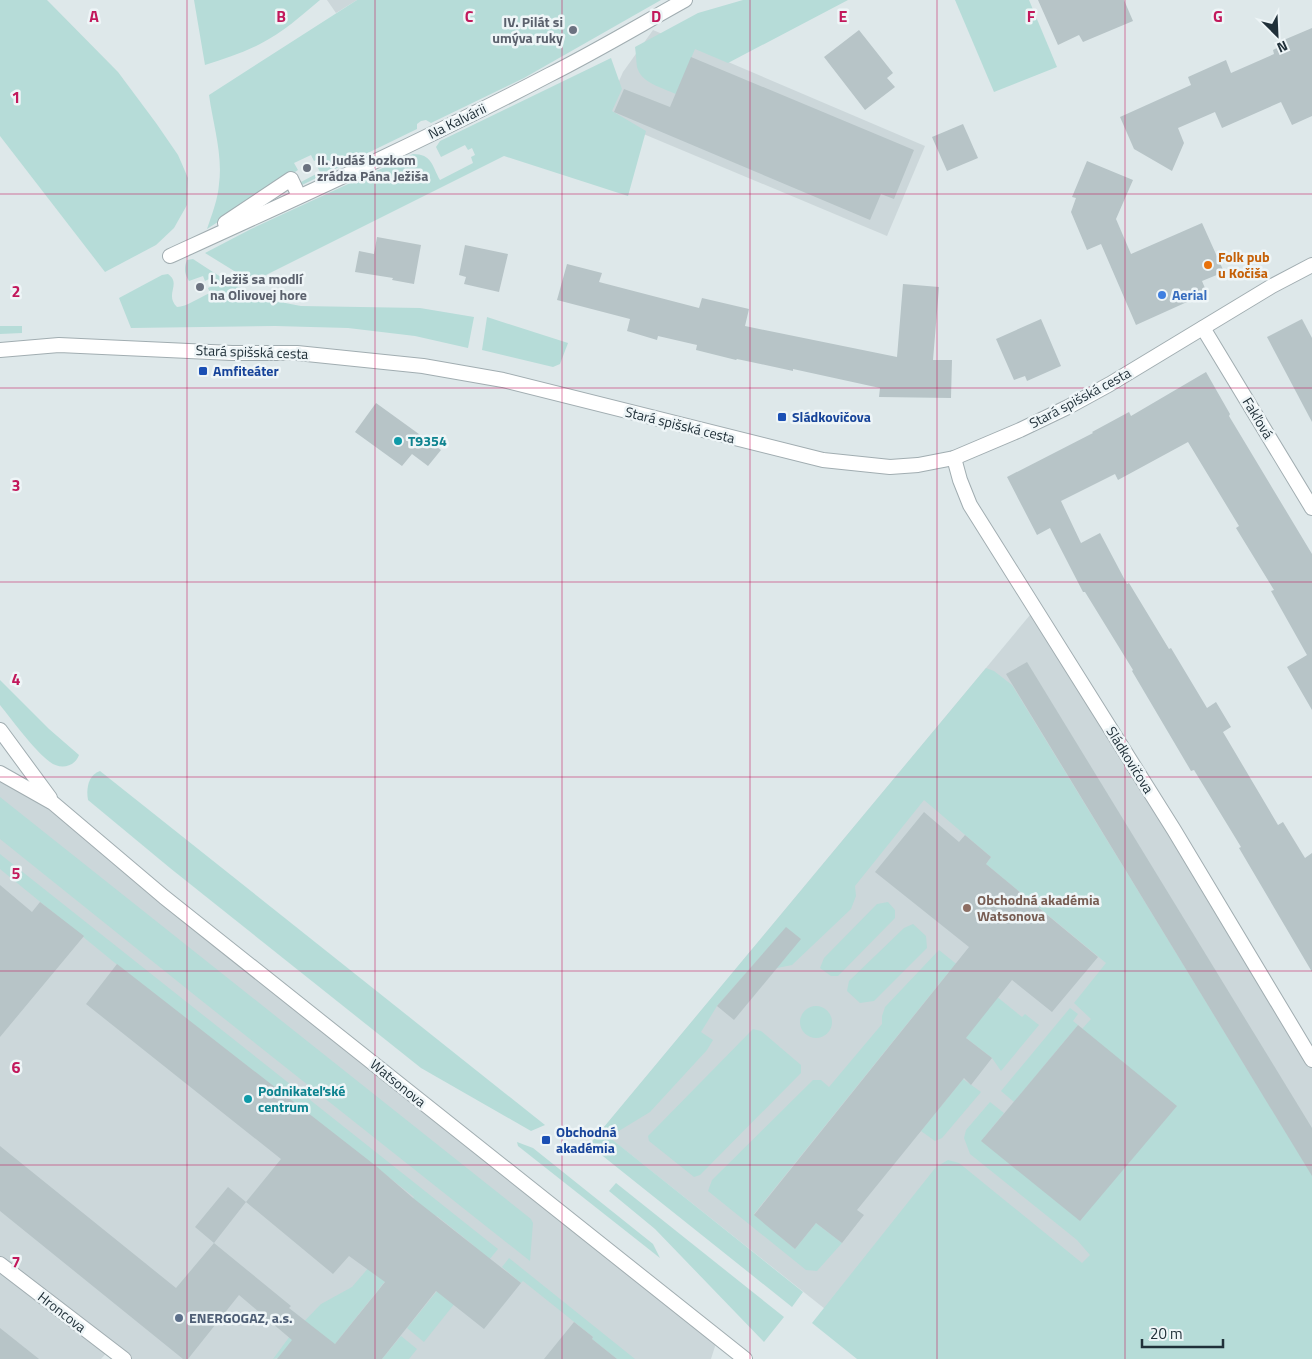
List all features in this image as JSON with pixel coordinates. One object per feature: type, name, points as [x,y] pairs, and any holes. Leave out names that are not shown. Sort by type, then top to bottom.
[{"type":"street","name":"Na Kalvárii","points":[[170,256],[448,126],[551,74],[685,0]]},
{"type":"street","points":[[188,246],[291,179],[299,196]]},
{"type":"street","name":"Stará spišská cesta","points":[[0,350],[59,345],[232,353],[297,352],[423,366],[503,380],[823,460],[890,467],[918,465],[954,458],[1020,430],[1068,407],[1272,286],[1312,265]]},
{"type":"street","name":"Fakľová","points":[[1203,328],[1312,508]]},
{"type":"street","name":"Sládkovičova","points":[[954,458],[970,505],[1174,830],[1312,1060]]},
{"type":"street","name":"Watsonova","points":[[0,730],[54,803]]},
{"type":"street","name":"Watsonova","points":[[0,773],[54,803],[164,897],[745,1359]]},
{"type":"street","name":"Hroncova","points":[[0,1264],[124,1359]]},
{"type":"shaded area","points":[[327,0],[357,0],[336,13]]},
{"type":"shaded area","points":[[653,30],[925,146],[887,236],[603,117],[623,72]]},
{"type":"shaded area","name":"Obchodná akadémia Watsonova","points":[[1035,609],[1312,1060],[1312,1359],[888,1359],[601,1131]]},
{"type":"shaded area","points":[[0,773],[53,803],[718,1337],[711,1359],[124,1359],[110,1349],[101,1359],[0,1359]]},
{"type":"green space","points":[[0,0],[47,0],[118,72],[178,155],[188,178],[187,205],[174,228],[156,245],[105,272],[0,136]]},
{"type":"green space","points":[[194,0],[320,0],[268,40],[240,53],[205,65]]},
{"type":"green space","points":[[357,0],[661,0],[524,78],[431,123],[426,120],[421,121],[417,124],[417,129],[300,186],[299,183],[320,172],[317,166],[320,164],[318,159],[314,161],[311,155],[294,163],[298,170],[207,229],[217,195],[220,173],[219,151],[209,95]]},
{"type":"green space","points":[[743,0],[848,0],[728,63],[695,49],[676,94],[653,84],[639,73],[635,47],[698,13]]},
{"type":"green space","points":[[955,0],[1029,0],[1057,67],[994,92]]},
{"type":"green space","points":[[611,58],[622,89],[612,111],[646,131],[628,196],[504,156],[252,282],[205,253],[251,229],[413,154],[424,156],[428,159],[440,180],[473,163],[471,157],[475,155],[472,148],[468,150],[465,145],[441,157],[436,147],[440,141]]},
{"type":"green space","points":[[193,259],[244,289],[285,303],[301,306],[420,308],[474,317],[468,348],[415,336],[348,328],[275,326],[131,328],[119,298],[162,275],[168,274],[172,278],[174,285],[172,298],[177,307],[189,304],[210,293],[208,288],[212,286],[209,279],[205,281],[203,276],[189,281],[187,278],[186,263],[187,260]]},
{"type":"green space","points":[[487,317],[568,343],[560,364],[553,367],[482,350]]},
{"type":"green space","points":[[0,326],[22,326],[22,333],[0,334]]},
{"type":"green space","points":[[986,668],[994,671],[1012,685],[1312,1175],[1312,1359],[857,1359],[812,1323],[936,1167],[948,1160],[959,1163],[1082,1263],[1090,1255],[1077,1240],[970,1154],[964,1138],[966,1130],[990,1102],[1004,1113],[981,1141],[1091,1019],[1074,1003],[1106,963],[986,864],[991,857],[924,800],[855,886],[856,896],[851,909],[792,965],[777,968],[761,956],[717,1006],[701,1032],[713,1040],[707,1050],[650,1112],[609,1137],[803,1292],[792,1307],[589,1145]]},
{"type":"green space","points":[[0,680],[49,729],[79,755],[71,765],[58,766],[50,762],[31,743],[0,705]]},
{"type":"green space","points":[[100,771],[545,1125],[531,1131],[421,1068],[170,868],[88,800],[87,791],[90,779]]},
{"type":"green space","points":[[0,797],[531,1219],[533,1223],[530,1261],[0,839]]},
{"type":"green space","points":[[0,854],[498,1249],[471,1282],[455,1268],[473,1245],[437,1216],[335,1344],[273,1359],[290,1336],[321,1304],[352,1287],[406,1224],[398,1217],[414,1197],[115,963],[0,869]]},
{"type":"green space","points":[[888,902],[895,910],[895,918],[838,976],[831,976],[820,968],[824,958],[877,904]]},
{"type":"green space","points":[[913,924],[926,936],[927,948],[874,1001],[860,1003],[847,991],[849,981],[904,928]]},
{"type":"green space","points":[[939,950],[1022,1017],[1025,1014],[1039,1025],[1001,1071],[992,1058],[966,1038],[948,973],[754,1214],[795,1249],[816,1223],[842,1243],[817,1271],[806,1270],[708,1191],[712,1180],[813,1080],[821,1080],[829,1087],[882,1024],[885,1007]]},
{"type":"green space","points":[[816,1006],[822,1007],[827,1011],[831,1016],[831,1028],[827,1033],[822,1037],[816,1038],[810,1037],[805,1033],[801,1028],[800,1022],[801,1016],[805,1011],[810,1007]]},
{"type":"green space","points":[[1070,1008],[1078,1014],[1073,1021],[1078,1025],[1014,1102],[1001,1091]]},
{"type":"green space","points":[[753,1029],[761,1031],[801,1065],[801,1073],[700,1175],[694,1177],[649,1141],[648,1136]]},
{"type":"green space","points":[[963,1079],[981,1092],[942,1138],[935,1141],[921,1131]]},
{"type":"green space","points":[[517,1142],[533,1148],[653,1244],[660,1258],[518,1146]]},
{"type":"green space","points":[[616,1183],[784,1317],[764,1342],[655,1229],[609,1191]]},
{"type":"green space","points":[[509,1258],[635,1359],[617,1359],[592,1339],[593,1337],[523,1281],[521,1283],[502,1267]]},
{"type":"green space","points":[[450,1275],[467,1288],[424,1342],[407,1328]]},
{"type":"green space","points":[[401,1336],[417,1349],[409,1359],[382,1359]]},
{"type":"building","points":[[1038,0],[1124,0],[1133,21],[1083,42],[1079,35],[1058,45]]},
{"type":"building","points":[[1312,28],[1312,116],[1292,125],[1281,102],[1222,128],[1215,112],[1178,128],[1184,143],[1172,171],[1134,149],[1120,117],[1191,85],[1188,77],[1226,60],[1231,73],[1274,54],[1273,50],[1281,46],[1279,42]]},
{"type":"building","points":[[859,30],[893,73],[887,78],[895,87],[865,110],[824,57]]},
{"type":"building","points":[[691,57],[914,150],[894,199],[881,194],[870,220],[614,112],[624,89],[670,107]]},
{"type":"building","points":[[963,124],[978,158],[947,171],[932,137]]},
{"type":"building","points":[[1087,161],[1133,180],[1116,219],[1131,254],[1202,223],[1224,272],[1202,281],[1207,293],[1136,325],[1101,244],[1087,250],[1071,212],[1076,198],[1072,197]]},
{"type":"building","points":[[377,237],[421,245],[414,284],[392,280],[393,278],[355,272],[359,251],[374,254]]},
{"type":"building","points":[[465,245],[508,254],[499,292],[464,284],[466,277],[459,275]]},
{"type":"building","points":[[567,264],[602,273],[599,282],[699,308],[702,298],[749,309],[745,326],[897,357],[903,284],[939,287],[933,360],[952,360],[951,398],[879,397],[880,388],[793,369],[793,371],[736,360],[696,350],[697,345],[658,336],[657,340],[627,331],[630,319],[557,300]]},
{"type":"building","points":[[1041,319],[1061,366],[1027,381],[1025,376],[1014,380],[996,339]]},
{"type":"building","points":[[1302,319],[1312,338],[1312,422],[1267,337]]},
{"type":"building","points":[[1206,372],[1230,414],[1229,416],[1312,554],[1312,710],[1287,667],[1307,655],[1271,591],[1274,590],[1236,528],[1239,526],[1188,442],[1118,480],[1115,474],[1061,501],[1081,543],[1100,533],[1127,584],[1129,583],[1169,649],[1171,648],[1207,708],[1216,702],[1231,727],[1223,732],[1278,825],[1283,822],[1305,858],[1312,853],[1312,972],[1239,848],[1241,847],[1194,770],[1191,771],[1133,670],[1085,592],[1083,592],[1050,528],[1037,535],[1007,477],[1093,433],[1129,412],[1131,416]]},
{"type":"building","name":"T9354","points":[[376,403],[441,450],[428,466],[412,454],[402,466],[355,432]]},
{"type":"building","points":[[1027,662],[1312,1128],[1312,1176],[1006,674]]},
{"type":"building","points":[[924,812],[959,842],[965,835],[991,857],[986,864],[1098,957],[1052,1012],[1012,980],[966,1038],[992,1058],[971,1085],[964,1078],[857,1210],[864,1215],[842,1243],[816,1223],[795,1249],[754,1215],[969,947],[875,872]]},
{"type":"building","points":[[0,885],[32,912],[40,902],[84,936],[0,1037]]},
{"type":"building","points":[[786,927],[801,939],[734,1020],[717,1006]]},
{"type":"building","points":[[117,964],[376,1166],[413,1198],[521,1283],[484,1329],[436,1291],[382,1359],[277,1359],[292,1340],[239,1295],[188,1359],[183,1359],[0,1211],[0,1146],[176,1288],[214,1243],[291,1306],[289,1308],[335,1344],[385,1282],[349,1256],[333,1274],[246,1202],[281,1159],[86,1004]]},
{"type":"building","points":[[1078,1025],[1177,1106],[1080,1221],[981,1141]]},
{"type":"building","points":[[228,1187],[246,1202],[214,1243],[195,1227]]},
{"type":"building","points":[[574,1322],[593,1337],[592,1339],[617,1359],[544,1359]]},
{"type":"building","points":[[0,1328],[39,1359],[0,1359]]},
{"type":"place","name":"IV. Pilát si umýva ruky","points":[[573,30]]},
{"type":"place","name":"II. Judáš bozkom zrádza Pána Ježiša","points":[[307,168]]},
{"type":"place","name":"Folk pub u Kočiša","points":[[1208,265]]},
{"type":"place","name":"I. Ježiš sa modlí na Olivovej hore","points":[[200,287]]},
{"type":"place","name":"Aerial","points":[[1162,295]]},
{"type":"place","name":"Amfiteáter","points":[[203,371]]},
{"type":"place","name":"Sládkovičova","points":[[782,417]]},
{"type":"place","name":"T9354","points":[[398,441]]},
{"type":"place","name":"Obchodná akadémia Watsonova","points":[[967,908]]},
{"type":"place","name":"Podnikateľské centrum","points":[[248,1099]]},
{"type":"place","name":"Obchodná akadémia","points":[[546,1140]]},
{"type":"place","name":"ENERGOGAZ, a.s.","points":[[179,1318]]}]
